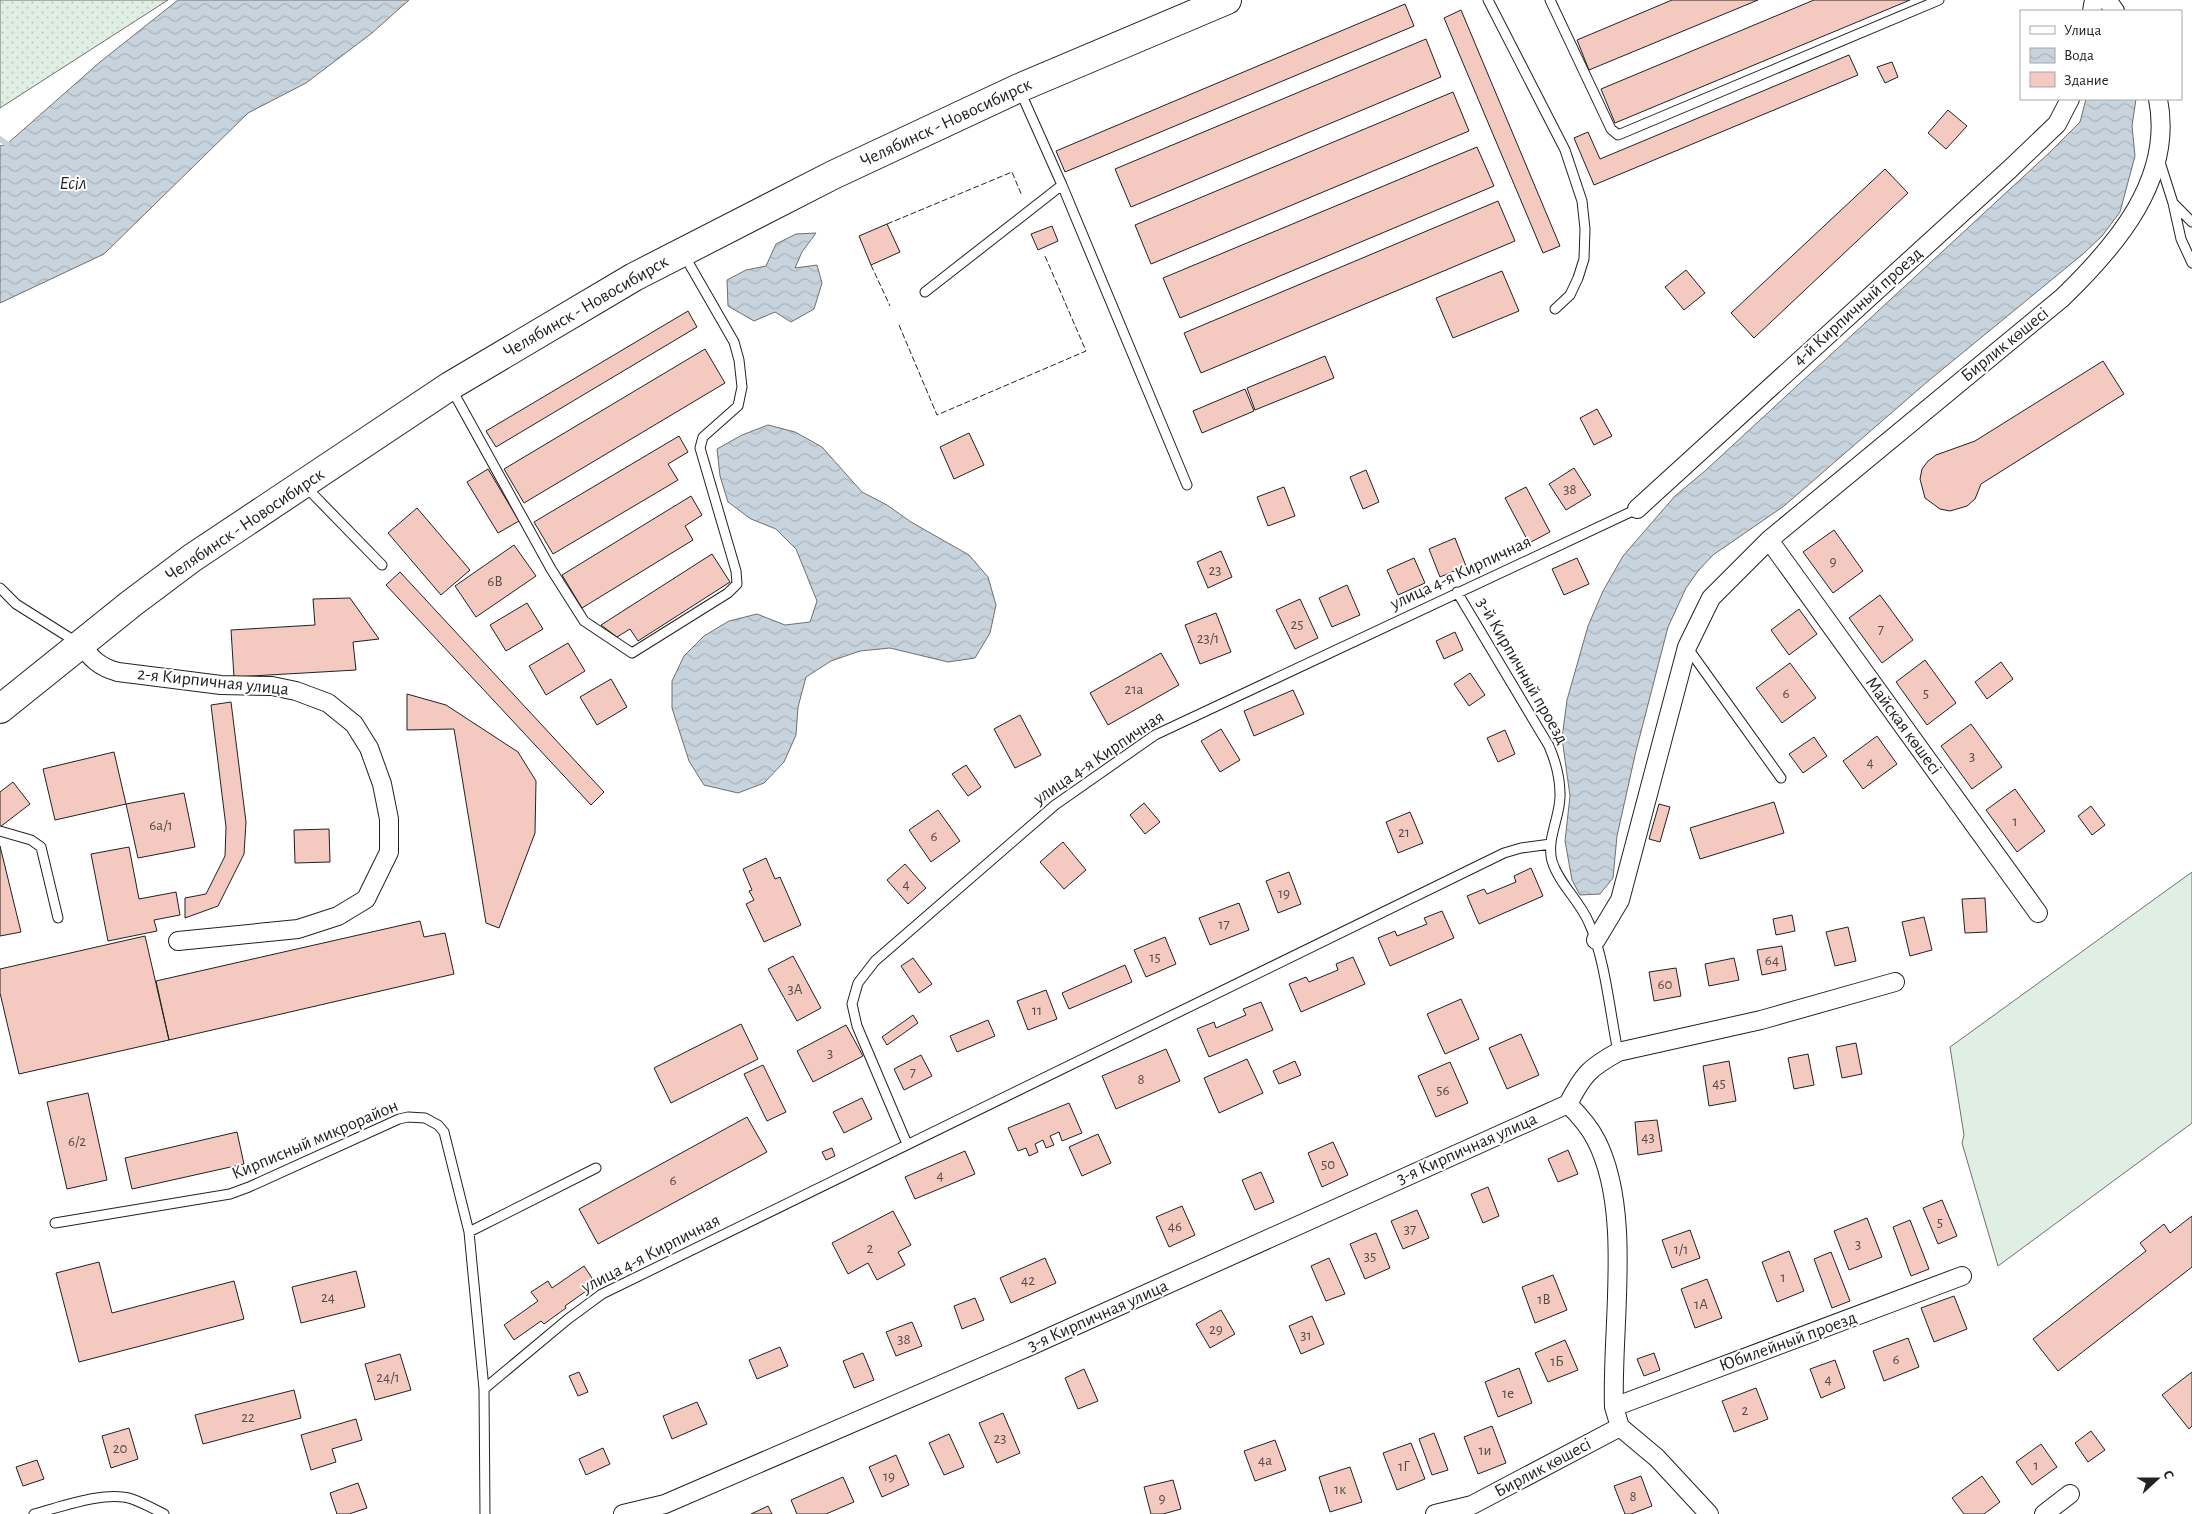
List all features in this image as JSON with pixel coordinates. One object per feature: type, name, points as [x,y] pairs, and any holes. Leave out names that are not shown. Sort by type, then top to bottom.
[{"type":"highway","name":"Челябинск - Новосибирск","points":[[0,709],[80,644],[192,558],[450,386],[634,277],[833,175],[1019,88],[1227,0]]},
{"type":"street","name":"4-й Кирпичный проезд","points":[[1637,509],[2010,170],[2057,124],[2069,100]]},
{"type":"street","name":"Бирлик көшесі","points":[[1596,940],[1620,900],[1625,886],[1687,646],[1711,598],[1768,540],[2062,298],[2091,270],[2130,221],[2143,198],[2158,156],[2161,134],[2158,100]]},
{"type":"street","name":"Майская көшесі","points":[[1768,540],[2038,912]]},
{"type":"street","name":"2-я Кирпичная улица","points":[[80,644],[94,662],[105,669],[221,686],[272,686],[296,691],[328,703],[354,724],[369,748],[382,784],[388,819],[389,852],[366,899],[338,916],[298,929],[178,941]]},
{"type":"street","points":[[1709,1514],[1657,1458],[1620,1427],[1614,1407],[1618,1234],[1611,1188],[1606,1162],[1596,1139],[1584,1120],[1568,1104],[1586,1073],[1600,1062],[1618,1052],[1761,1020],[1895,982]]},
{"type":"street","name":"3-я Кирпичная улица","points":[[623,1514],[665,1504],[992,1363],[1568,1104]]},
{"type":"street","name":"Юбилейный проезд","points":[[1614,1407],[1962,1276]]},
{"type":"street","name":"Бирлик көшесі","points":[[1435,1514],[1472,1505],[1620,1427]]},
{"type":"street","points":[[2044,1514],[2070,1494]]},
{"type":"lane","points":[[1488,0],[1565,150],[1582,201],[1585,229],[1584,259],[1570,295],[1555,309]]},
{"type":"lane","points":[[1550,0],[1611,129],[1618,134],[1939,0]]},
{"type":"lane","points":[[1019,88],[1062,185],[1187,485]]},
{"type":"lane","points":[[2158,156],[2173,203],[2181,239],[2192,263]]},
{"type":"lane","points":[[926,292],[1062,185]]},
{"type":"lane","points":[[2173,203],[2192,222]]},
{"type":"lane","points":[[450,386],[551,569],[584,621],[632,653],[728,594],[737,584],[736,571],[700,448],[703,437],[738,406],[742,387],[739,360],[734,342],[682,252]]},
{"type":"lane","points":[[304,484],[382,565]]},
{"type":"lane","name":"улица 4-я Кирпичная","points":[[907,1144],[856,1026],[852,1004],[858,983],[876,960],[1055,805],[1155,735],[1637,509]]},
{"type":"lane","points":[[0,588],[16,604],[80,644]]},
{"type":"lane","name":"3-й Кирпичный проезд","points":[[1457,592],[1549,746],[1553,756],[1560,794],[1551,844],[1552,860],[1559,876],[1588,920],[1596,940],[1618,1052]]},
{"type":"lane","points":[[1687,646],[1781,778]]},
{"type":"lane","points":[[0,832],[32,840],[40,848],[58,918]]},
{"type":"lane","name":"улица 4-я Кирпичная","points":[[484,1388],[568,1318],[602,1294],[1504,853],[1521,848],[1551,844]]},
{"type":"lane","name":"Кирписный микрорайон","points":[[55,1223],[230,1194],[399,1119],[417,1117],[431,1120],[438,1124],[444,1132],[469,1232],[484,1388]]},
{"type":"lane","points":[[469,1232],[596,1168]]},
{"type":"lane","points":[[484,1388],[485,1514]]},
{"type":"lane","points":[[34,1514],[114,1496],[132,1499],[164,1514]]},
{"type":"green space","points":[[0,0],[168,0],[0,108]]},
{"type":"green space","points":[[2192,872],[2192,1123],[1998,1266],[1962,1143],[1964,1135],[1950,1047]]},
{"type":"water","name":"Есіл","points":[[178,0],[409,0],[372,33],[306,83],[248,113],[104,254],[0,303],[0,146],[7,144],[100,62]]},
{"type":"water","points":[[2086,100],[2136,100],[2132,126],[2135,156],[2120,212],[2102,236],[2083,254],[1927,382],[1784,506],[1713,555],[1698,571],[1686,588],[1668,627],[1636,751],[1617,836],[1613,878],[1600,894],[1580,895],[1572,880],[1565,841],[1570,796],[1562,738],[1567,700],[1588,626],[1603,591],[1623,556],[1675,496],[1706,470],[2049,153],[2080,122]]},
{"type":"water","points":[[816,233],[802,252],[795,268],[817,265],[822,283],[814,309],[791,322],[775,312],[754,321],[728,306],[727,280],[746,270],[766,266],[776,244],[796,234]]},
{"type":"water","points":[[768,425],[795,432],[822,447],[862,492],[969,555],[988,577],[996,605],[990,633],[975,658],[948,662],[890,648],[860,651],[831,661],[806,677],[798,707],[796,735],[784,762],[764,783],[738,793],[704,785],[689,761],[672,708],[672,681],[684,656],[704,636],[729,621],[757,614],[785,625],[810,622],[817,601],[796,549],[776,529],[751,519],[728,502],[720,476],[717,449],[742,435]]},
{"type":"building","points":[[1672,0],[1758,0],[1589,70],[1577,40]]},
{"type":"building","points":[[1814,0],[1910,0],[1615,123],[1601,89]]},
{"type":"building","points":[[1405,4],[1414,26],[1065,172],[1056,151]]},
{"type":"building","points":[[1461,10],[1560,246],[1543,253],[1444,18]]},
{"type":"building","points":[[1426,39],[1441,77],[1131,207],[1115,169]]},
{"type":"building","points":[[1849,55],[1858,75],[1594,185],[1574,138],[1588,132],[1600,159]]},
{"type":"building","points":[[1892,62],[1898,77],[1885,83],[1877,67]]},
{"type":"building","points":[[1453,92],[1469,131],[1151,264],[1135,225]]},
{"type":"building","points":[[1948,110],[1967,126],[1946,149],[1928,133]]},
{"type":"building","points":[[1477,147],[1494,186],[1180,318],[1163,278]]},
{"type":"building","points":[[1885,169],[1908,193],[1754,338],[1731,313]]},
{"type":"building","points":[[1498,201],[1515,241],[1201,373],[1184,333]]},
{"type":"building","points":[[887,224],[900,252],[871,265],[859,236]]},
{"type":"building","points":[[1052,226],[1058,241],[1038,250],[1031,234]]},
{"type":"building","points":[[1686,270],[1705,293],[1684,310],[1665,287]]},
{"type":"building","points":[[1502,271],[1519,311],[1453,338],[1436,298]]},
{"type":"building","points":[[688,311],[697,327],[496,447],[486,431]]},
{"type":"building","points":[[705,349],[725,383],[524,503],[504,469]]},
{"type":"building","points":[[1325,356],[1334,378],[1255,410],[1247,388]]},
{"type":"building","points":[[2103,361],[2124,394],[1981,484],[1975,499],[1967,506],[1950,511],[1940,509],[1925,498],[1920,479],[1922,469],[1928,461],[1936,455],[1975,441]]},
{"type":"building","points":[[1245,389],[1254,411],[1202,433],[1193,411]]},
{"type":"building","points":[[1597,409],[1612,436],[1594,445],[1580,418]]},
{"type":"building","points":[[969,433],[984,465],[954,479],[940,447]]},
{"type":"building","points":[[679,436],[688,452],[668,464],[678,480],[553,554],[534,522]]},
{"type":"building","points":[[1574,468],[1591,495],[1566,510],[1549,484]]},
{"type":"building","points":[[488,469],[519,521],[498,533],[467,482]]},
{"type":"building","points":[[1366,470],[1379,502],[1363,509],[1350,477]]},
{"type":"building","points":[[1284,487],[1295,516],[1268,526],[1257,497]]},
{"type":"building","points":[[1526,487],[1550,532],[1529,543],[1505,498]]},
{"type":"building","points":[[691,496],[702,515],[685,526],[693,540],[582,608],[562,575]]},
{"type":"building","points":[[417,508],[470,570],[441,595],[388,533]]},
{"type":"building","points":[[1834,530],[1863,571],[1833,593],[1803,552]]},
{"type":"building","points":[[1455,538],[1466,566],[1440,577],[1429,549]]},
{"type":"building","points":[[514,545],[536,576],[476,617],[455,586]]},
{"type":"building","points":[[1221,551],[1232,577],[1208,588],[1197,562]]},
{"type":"building","points":[[712,554],[730,582],[638,641],[630,629],[617,637],[601,625]]},
{"type":"building","points":[[1414,558],[1425,583],[1398,595],[1387,570]]},
{"type":"building","points":[[1577,558],[1589,584],[1564,595],[1552,569]]},
{"type":"building","points":[[400,572],[604,792],[591,805],[386,585]]},
{"type":"building","points":[[1347,585],[1360,615],[1332,627],[1319,598]]},
{"type":"building","points":[[1880,595],[1913,640],[1882,663],[1849,618]]},
{"type":"building","points":[[350,598],[379,639],[353,642],[356,670],[234,677],[231,630],[315,625],[313,599]]},
{"type":"building","points":[[1300,599],[1318,638],[1295,649],[1276,610]]},
{"type":"building","points":[[527,603],[543,629],[506,651],[490,625]]},
{"type":"building","points":[[1799,609],[1817,634],[1789,655],[1771,630]]},
{"type":"building","points":[[1216,613],[1231,652],[1200,664],[1185,625]]},
{"type":"building","points":[[1455,632],[1463,650],[1444,659],[1436,641]]},
{"type":"building","points":[[568,643],[585,671],[546,695],[529,666]]},
{"type":"building","points":[[1161,653],[1179,685],[1108,725],[1090,693]]},
{"type":"building","points":[[1925,660],[1956,703],[1927,725],[1896,682]]},
{"type":"building","points":[[2001,662],[2013,679],[1987,699],[1975,682]]},
{"type":"building","points":[[1790,663],[1816,698],[1782,723],[1756,688]]},
{"type":"building","points":[[1470,673],[1485,695],[1469,706],[1454,684]]},
{"type":"building","points":[[611,679],[627,707],[597,725],[580,697]]},
{"type":"building","points":[[1293,690],[1304,714],[1254,736],[1244,711]]},
{"type":"building","points":[[407,694],[446,705],[518,752],[536,781],[535,833],[499,928],[486,923],[454,729],[407,730]]},
{"type":"building","points":[[231,702],[246,822],[244,854],[218,906],[185,918],[185,898],[206,894],[225,856],[226,827],[211,705]]},
{"type":"building","points":[[1020,715],[1041,755],[1015,768],[994,729]]},
{"type":"building","points":[[1971,724],[2002,767],[1972,789],[1941,746]]},
{"type":"building","points":[[1221,729],[1240,760],[1220,772],[1201,741]]},
{"type":"building","points":[[1505,730],[1515,754],[1498,762],[1487,738]]},
{"type":"building","points":[[1877,736],[1897,764],[1863,789],[1843,761]]},
{"type":"building","points":[[1814,737],[1827,756],[1803,773],[1789,754]]},
{"type":"building","points":[[114,752],[126,804],[55,820],[43,769]]},
{"type":"building","points":[[966,765],[981,787],[968,796],[952,774]]},
{"type":"building","points":[[13,782],[30,804],[0,827],[0,792]]},
{"type":"building","points":[[2015,789],[2045,831],[2017,852],[1986,810]]},
{"type":"building","points":[[184,793],[195,847],[138,858],[126,804]]},
{"type":"building","points":[[1774,802],[1784,833],[1700,859],[1690,828]]},
{"type":"building","points":[[1144,803],[1160,822],[1145,834],[1130,815]]},
{"type":"building","points":[[1659,804],[1670,807],[1660,842],[1649,839]]},
{"type":"building","points":[[2091,806],[2105,825],[2092,835],[2078,816]]},
{"type":"building","points":[[938,810],[960,841],[931,862],[909,830]]},
{"type":"building","points":[[1410,812],[1423,843],[1398,853],[1386,822]]},
{"type":"building","points":[[329,829],[330,862],[295,863],[294,830]]},
{"type":"building","points":[[1063,842],[1086,870],[1064,889],[1040,862]]},
{"type":"building","points":[[0,846],[21,932],[0,936]]},
{"type":"building","points":[[129,847],[139,899],[176,892],[180,915],[154,920],[157,931],[108,941],[91,854]]},
{"type":"building","points":[[766,858],[775,879],[780,877],[801,925],[764,942],[746,904],[754,900],[749,891],[752,890],[743,869]]},
{"type":"building","points":[[905,864],[926,888],[908,904],[887,880]]},
{"type":"building","points":[[1531,868],[1543,896],[1479,924],[1467,896],[1484,889],[1487,894],[1516,882],[1514,876]]},
{"type":"building","points":[[1289,872],[1301,904],[1278,913],[1266,881]]},
{"type":"building","points":[[1985,898],[1987,932],[1965,933],[1962,899]]},
{"type":"building","points":[[1239,903],[1249,930],[1210,945],[1199,918]]},
{"type":"building","points":[[1442,911],[1454,938],[1390,966],[1378,938],[1395,931],[1397,936],[1427,924],[1424,918]]},
{"type":"building","points":[[1792,915],[1795,931],[1776,935],[1773,919]]},
{"type":"building","points":[[1924,917],[1932,950],[1910,956],[1902,922]]},
{"type":"building","points":[[420,921],[424,937],[445,933],[454,974],[169,1040],[156,981]]},
{"type":"building","points":[[1848,927],[1856,961],[1835,966],[1826,932]]},
{"type":"building","points":[[145,936],[169,1040],[19,1074],[0,993],[0,969]]},
{"type":"building","points":[[1165,937],[1176,964],[1146,977],[1134,950]]},
{"type":"building","points":[[1782,946],[1786,970],[1762,975],[1757,950]]},
{"type":"building","points":[[793,956],[821,1008],[797,1021],[768,969]]},
{"type":"building","points":[[1353,957],[1365,984],[1301,1012],[1289,984],[1306,977],[1309,982],[1338,970],[1336,964]]},
{"type":"building","points":[[913,958],[932,984],[919,993],[901,966]]},
{"type":"building","points":[[1734,958],[1739,980],[1709,986],[1705,964]]},
{"type":"building","points":[[1125,965],[1132,982],[1069,1009],[1062,993]]},
{"type":"building","points":[[1676,968],[1681,996],[1654,1001],[1649,972]]},
{"type":"building","points":[[1046,990],[1057,1019],[1028,1030],[1017,1001]]},
{"type":"building","points":[[1461,999],[1479,1039],[1445,1054],[1427,1014]]},
{"type":"building","points":[[1261,1002],[1273,1030],[1209,1057],[1197,1029],[1214,1022],[1216,1028],[1246,1015],[1243,1009]]},
{"type":"building","points":[[913,1015],[918,1023],[887,1045],[882,1037]]},
{"type":"building","points":[[988,1020],[995,1036],[957,1052],[950,1036]]},
{"type":"building","points":[[741,1024],[758,1059],[671,1103],[654,1068]]},
{"type":"building","points":[[846,1025],[863,1056],[813,1082],[797,1051]]},
{"type":"building","points":[[1521,1034],[1539,1075],[1507,1089],[1489,1048]]},
{"type":"building","points":[[1856,1043],[1862,1074],[1842,1078],[1836,1047]]},
{"type":"building","points":[[1166,1049],[1180,1081],[1116,1109],[1102,1076]]},
{"type":"building","points":[[1808,1054],[1814,1085],[1794,1089],[1788,1058]]},
{"type":"building","points":[[921,1055],[932,1076],[904,1090],[894,1069]]},
{"type":"building","points":[[1247,1059],[1263,1093],[1219,1113],[1204,1078]]},
{"type":"building","points":[[1295,1061],[1301,1075],[1279,1084],[1273,1071]]},
{"type":"building","points":[[1729,1061],[1736,1101],[1709,1106],[1703,1066]]},
{"type":"building","points":[[1450,1062],[1468,1103],[1436,1117],[1418,1076]]},
{"type":"building","points":[[763,1065],[786,1112],[767,1121],[744,1074]]},
{"type":"building","points":[[88,1093],[107,1180],[67,1189],[47,1102]]},
{"type":"building","points":[[862,1098],[872,1119],[844,1133],[833,1112]]},
{"type":"building","points":[[1069,1103],[1082,1133],[1062,1141],[1059,1132],[1050,1136],[1054,1145],[1046,1148],[1043,1140],[1035,1144],[1038,1152],[1029,1156],[1026,1148],[1018,1151],[1008,1128]]},
{"type":"building","points":[[747,1117],[767,1152],[598,1244],[579,1209]]},
{"type":"building","points":[[1657,1120],[1662,1151],[1638,1155],[1635,1122]]},
{"type":"building","points":[[237,1132],[244,1164],[132,1189],[125,1158]]},
{"type":"building","points":[[1098,1134],[1111,1163],[1082,1176],[1069,1147]]},
{"type":"building","points":[[1333,1142],[1348,1175],[1322,1187],[1308,1153]]},
{"type":"building","points":[[832,1148],[835,1156],[826,1160],[822,1152]]},
{"type":"building","points":[[1568,1150],[1578,1174],[1558,1182],[1548,1159]]},
{"type":"building","points":[[965,1151],[975,1174],[915,1199],[905,1177]]},
{"type":"building","points":[[1261,1172],[1274,1202],[1255,1210],[1242,1180]]},
{"type":"building","points":[[1488,1187],[1499,1216],[1483,1223],[1471,1194]]},
{"type":"building","points":[[1942,1200],[1957,1236],[1938,1244],[1923,1208]]},
{"type":"building","points":[[1182,1206],[1195,1235],[1169,1247],[1156,1217]]},
{"type":"building","points":[[1417,1210],[1429,1238],[1403,1249],[1391,1221]]},
{"type":"building","points":[[893,1211],[911,1245],[898,1252],[905,1265],[877,1280],[868,1263],[848,1274],[832,1243]]},
{"type":"building","points":[[2192,1216],[2192,1267],[2058,1371],[2033,1339],[2146,1251],[2140,1243],[2164,1224],[2170,1233]]},
{"type":"building","points":[[1867,1218],[1882,1257],[1849,1270],[1834,1231]]},
{"type":"building","points":[[1910,1220],[1929,1269],[1911,1276],[1893,1227]]},
{"type":"building","points":[[1690,1230],[1700,1258],[1672,1268],[1662,1240]]},
{"type":"building","points":[[1376,1233],[1390,1268],[1365,1279],[1350,1244]]},
{"type":"building","points":[[1789,1251],[1804,1291],[1777,1302],[1762,1262]]},
{"type":"building","points":[[1831,1252],[1850,1301],[1832,1308],[1814,1259]]},
{"type":"building","points":[[1045,1258],[1056,1283],[1011,1303],[1000,1278]]},
{"type":"building","points":[[1329,1258],[1345,1294],[1326,1301],[1311,1266]]},
{"type":"building","points":[[99,1262],[112,1313],[234,1281],[244,1319],[79,1362],[56,1273]]},
{"type":"building","points":[[584,1266],[596,1284],[544,1324],[541,1321],[514,1340],[504,1325],[538,1301],[531,1292],[548,1281],[552,1288]]},
{"type":"building","points":[[356,1271],[365,1307],[301,1323],[292,1287]]},
{"type":"building","points":[[1553,1275],[1567,1310],[1535,1323],[1522,1287]]},
{"type":"building","points":[[1707,1279],[1722,1318],[1695,1328],[1681,1289]]},
{"type":"building","points":[[1954,1296],[1967,1329],[1934,1342],[1921,1308]]},
{"type":"building","points":[[975,1298],[984,1320],[962,1329],[954,1306]]},
{"type":"building","points":[[1221,1310],[1235,1334],[1210,1348],[1196,1324]]},
{"type":"building","points":[[1312,1316],[1324,1344],[1301,1354],[1289,1326]]},
{"type":"building","points":[[912,1322],[922,1346],[896,1356],[886,1332]]},
{"type":"building","points":[[1908,1338],[1919,1367],[1884,1381],[1873,1351]]},
{"type":"building","points":[[1565,1340],[1578,1370],[1548,1382],[1535,1353]]},
{"type":"building","points":[[780,1347],[788,1366],[757,1379],[749,1360]]},
{"type":"building","points":[[863,1353],[874,1380],[854,1388],[843,1361]]},
{"type":"building","points":[[1654,1353],[1660,1370],[1644,1376],[1637,1359]]},
{"type":"building","points":[[400,1354],[411,1390],[375,1400],[365,1364]]},
{"type":"building","points":[[1835,1360],[1845,1388],[1821,1398],[1810,1369]]},
{"type":"building","points":[[1519,1368],[1532,1403],[1498,1417],[1485,1382]]},
{"type":"building","points":[[1084,1369],[1098,1401],[1078,1409],[1065,1378]]},
{"type":"building","points":[[579,1372],[588,1392],[578,1396],[569,1376]]},
{"type":"building","points":[[2192,1372],[2192,1426],[2189,1429],[2162,1395]]},
{"type":"building","points":[[1756,1388],[1768,1419],[1734,1432],[1722,1401]]},
{"type":"building","points":[[294,1390],[301,1418],[203,1444],[195,1415]]},
{"type":"building","points":[[697,1402],[707,1424],[672,1439],[663,1416]]},
{"type":"building","points":[[1003,1413],[1020,1453],[997,1463],[979,1423]]},
{"type":"building","points":[[356,1419],[362,1440],[332,1449],[336,1462],[311,1470],[301,1435]]},
{"type":"building","points":[[1492,1426],[1506,1463],[1478,1474],[1464,1437]]},
{"type":"building","points":[[129,1428],[138,1459],[111,1468],[102,1436]]},
{"type":"building","points":[[2091,1431],[2105,1450],[2088,1462],[2075,1443]]},
{"type":"building","points":[[1434,1433],[1448,1470],[1432,1475],[1419,1439]]},
{"type":"building","points":[[949,1434],[964,1467],[944,1475],[929,1443]]},
{"type":"building","points":[[1275,1440],[1286,1470],[1255,1481],[1244,1451]]},
{"type":"building","points":[[1411,1443],[1425,1479],[1397,1490],[1383,1453]]},
{"type":"building","points":[[2041,1444],[2057,1467],[2032,1485],[2016,1462]]},
{"type":"building","points":[[603,1448],[610,1464],[586,1475],[579,1459]]},
{"type":"building","points":[[896,1455],[909,1485],[882,1497],[869,1467]]},
{"type":"building","points":[[37,1460],[44,1479],[23,1486],[16,1467]]},
{"type":"building","points":[[1350,1467],[1362,1502],[1330,1512],[1319,1477]]},
{"type":"building","points":[[1641,1476],[1652,1506],[1631,1514],[1625,1514],[1614,1486]]},
{"type":"building","points":[[1982,1476],[2000,1502],[1984,1514],[1964,1514],[1952,1498]]},
{"type":"building","points":[[843,1477],[854,1502],[826,1514],[797,1514],[791,1500]]},
{"type":"building","points":[[1173,1480],[1181,1509],[1163,1514],[1151,1514],[1144,1487]]},
{"type":"building","points":[[358,1483],[367,1508],[349,1514],[337,1514],[330,1493]]},
{"type":"building","points":[[768,1506],[772,1514],[751,1514]]},
{"type":"waterway","points":[[0,139],[7,144]]},
{"type":"fence","points":[[887,224],[1012,172],[1022,196]]},
{"type":"fence","points":[[899,325],[937,415],[1086,351],[1045,256]]},
{"type":"fence","points":[[871,265],[890,306]]}]
